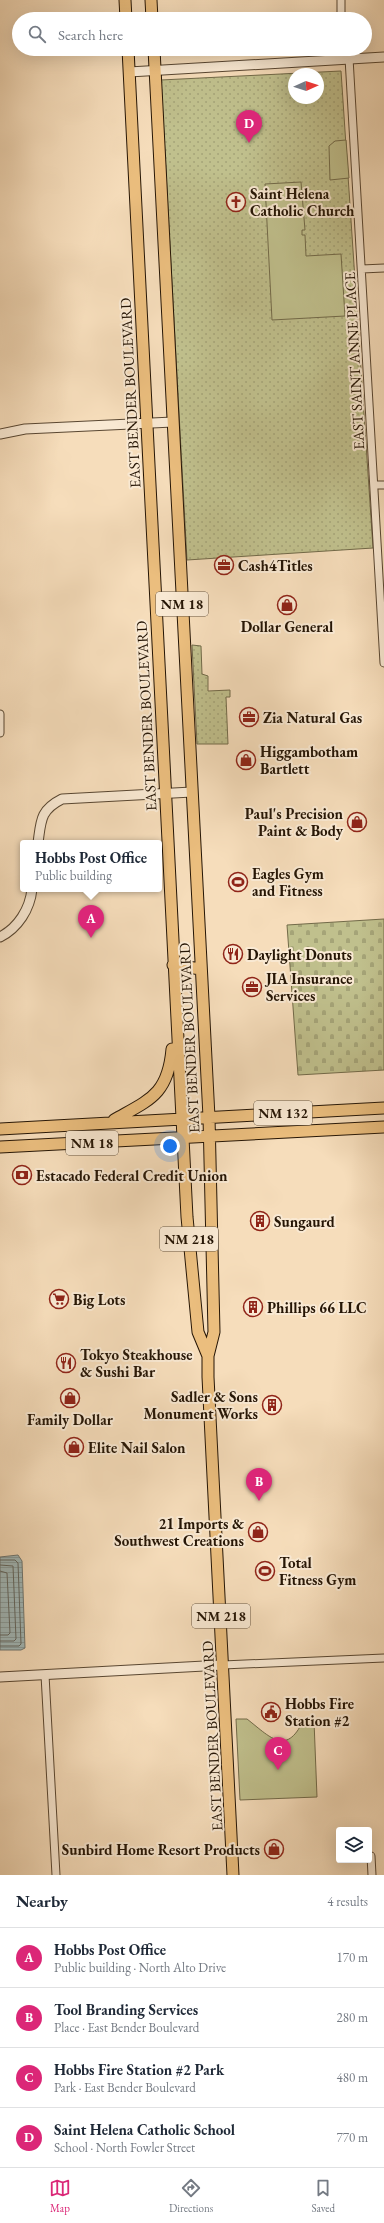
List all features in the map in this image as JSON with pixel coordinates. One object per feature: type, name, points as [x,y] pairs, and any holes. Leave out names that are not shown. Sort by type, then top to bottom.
[{"type":"main road","points":[[125,0],[126,12]]},
{"type":"main road","points":[[151,0],[152,12]]},
{"type":"main road","name":"NM 18","points":[[128,56],[129,72]]},
{"type":"main road","name":"NM 18","points":[[154,56],[155,71]]},
{"type":"main road","name":"EAST BENDER BOULEVARD","points":[[155,71],[210,1136],[214,1332],[208,1356],[233,1875]]},
{"type":"main road","name":"EAST BENDER BOULEVARD","points":[[129,72],[173,965],[187,1217],[198,1332],[208,1356]]},
{"type":"main road","points":[[173,965],[201,969]]},
{"type":"main road","points":[[110,1123],[141,1107],[158,1092],[167,1077],[172,1048],[177,1036]]},
{"type":"main road","name":"NM 132","points":[[182,1119],[384,1108]]},
{"type":"main road","name":"NM 18","points":[[0,1128],[182,1119]]},
{"type":"main road","name":"NM 132","points":[[183,1138],[384,1127]]},
{"type":"main road","name":"NM 18","points":[[0,1148],[183,1138]]},
{"type":"street","points":[[340,12],[341,0]]},
{"type":"street","points":[[129,72],[384,57]]},
{"type":"street","name":"EAST SAINT ANNE PLACE","points":[[349,58],[384,663]]},
{"type":"street","points":[[362,269],[384,268]]},
{"type":"street","points":[[0,434],[25,429],[172,422]]},
{"type":"street","points":[[374,485],[384,485]]},
{"type":"street","points":[[0,714],[0,733]]},
{"type":"street","points":[[38,840],[41,819],[47,808],[62,799],[192,792]]},
{"type":"street","points":[[0,937],[11,929],[25,914],[31,892]]},
{"type":"street","points":[[0,1677],[384,1658]]},
{"type":"street","points":[[45,1675],[56,1875]]},
{"type":"street","points":[[371,1863],[372,1875]]},
{"type":"green space","points":[[341,71],[373,548],[187,560],[161,80],[288,74],[288,104],[324,104],[324,72]]},
{"type":"green space","points":[[346,140],[349,178],[330,180],[329,146],[335,141]]},
{"type":"green space","points":[[301,182],[305,230],[302,230],[302,235],[305,235],[306,256],[341,254],[345,316],[272,320],[265,184]]},
{"type":"green space","points":[[192,645],[201,646],[202,674],[208,676],[208,691],[230,690],[230,697],[226,697],[228,744],[197,744]]},
{"type":"green space","points":[[384,919],[384,1070],[298,1075],[287,925]]},
{"type":"green space","points":[[236,1719],[247,1719],[270,1737],[284,1741],[297,1732],[303,1721],[314,1721],[317,1797],[240,1800]]},
{"type":"water","points":[[18,1555],[22,1561],[25,1648],[21,1650],[0,1650],[0,1557]]},
{"type":"place","name":"Saint Helena Catholic School","points":[[249,143]]},
{"type":"place","name":"Saint Helena Catholic Church","points":[[236,202]]},
{"type":"place","name":"Cash4Titles","points":[[224,565]]},
{"type":"place","name":"Dollar General","points":[[287,605]]},
{"type":"place","name":"Zia Natural Gas","points":[[249,717]]},
{"type":"place","name":"Higgambotham Bartlett","points":[[246,760]]},
{"type":"place","name":"Paul's Precision Paint & Body","points":[[357,822]]},
{"type":"place","name":"Eagles Gym and Fitness","points":[[238,882]]},
{"type":"place","name":"Hobbs Post Office","points":[[91,938]]},
{"type":"place","name":"Daylight Donuts","points":[[233,954]]},
{"type":"place","name":"JIA Insurance Services","points":[[252,987]]},
{"type":"place","name":"Estacado Federal Credit Union","points":[[22,1175]]},
{"type":"place","name":"Sungaurd","points":[[260,1221]]},
{"type":"place","name":"Big Lots","points":[[59,1299]]},
{"type":"place","name":"Phillips 66 LLC","points":[[253,1307]]},
{"type":"place","name":"Tokyo Steakhouse & Sushi Bar","points":[[66,1363]]},
{"type":"place","name":"Family Dollar","points":[[70,1398]]},
{"type":"place","name":"Sadler & Sons Monument Works","points":[[272,1405]]},
{"type":"place","name":"Elite Nail Salon","points":[[74,1447]]},
{"type":"place","name":"Tool Branding Services","points":[[259,1501]]},
{"type":"place","name":"21 Imports & Southwest Creations","points":[[258,1532]]},
{"type":"place","name":"Total Fitness Gym","points":[[265,1571]]},
{"type":"place","name":"Hobbs Fire Station #2","points":[[271,1712]]},
{"type":"place","name":"Hobbs Fire Station #2 Park","points":[[278,1770]]},
{"type":"place","name":"Sunbird Home Resort Products","points":[[274,1849]]}]
